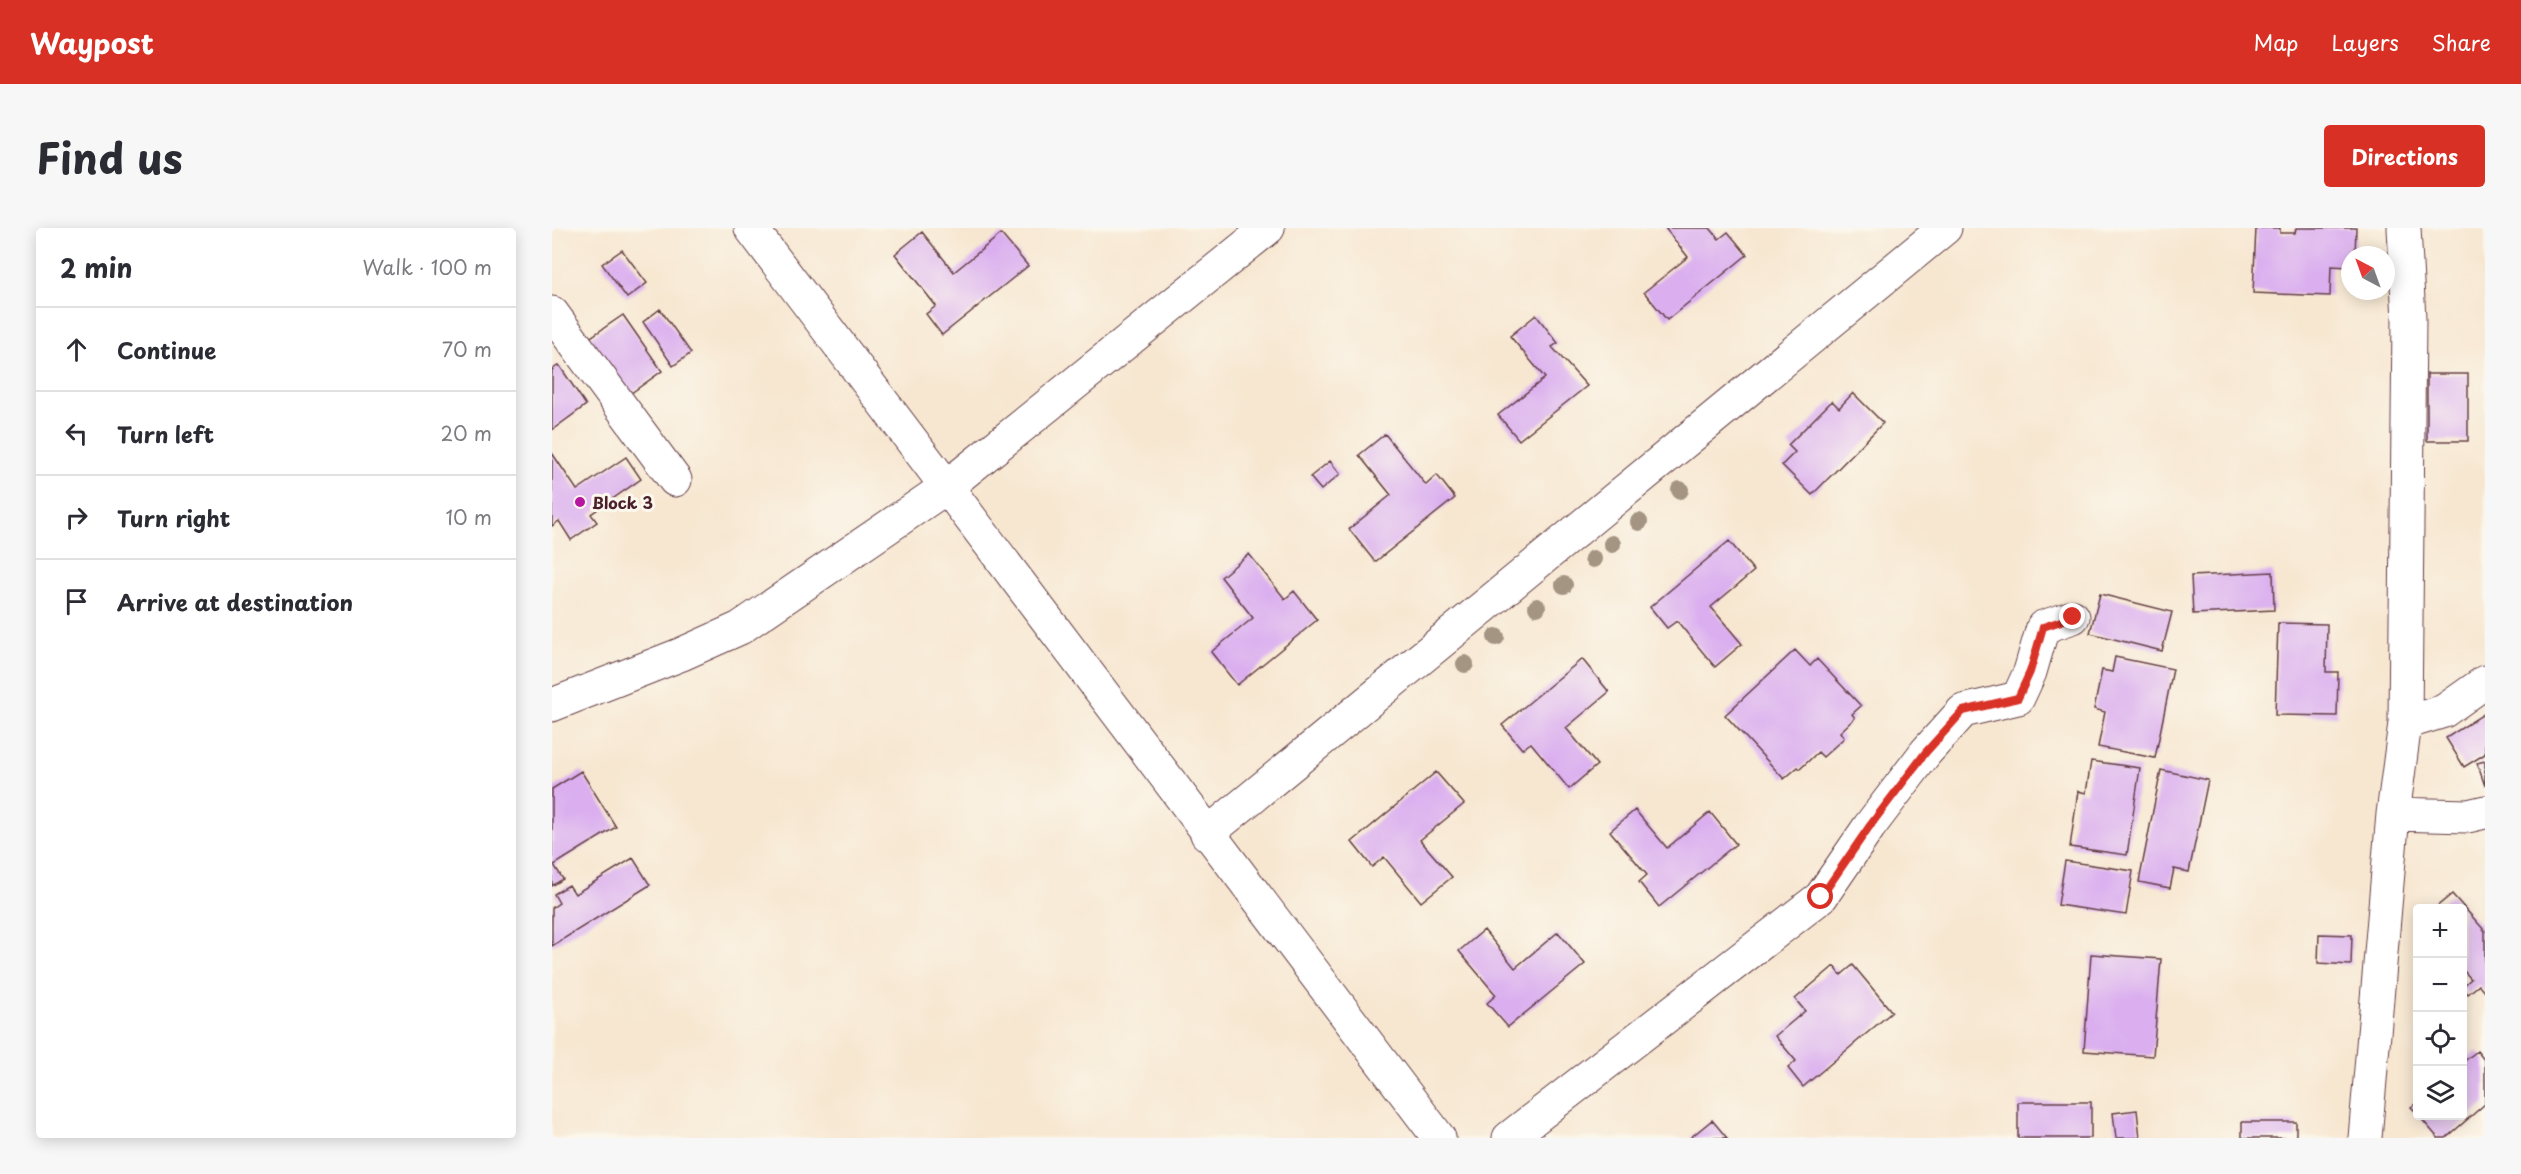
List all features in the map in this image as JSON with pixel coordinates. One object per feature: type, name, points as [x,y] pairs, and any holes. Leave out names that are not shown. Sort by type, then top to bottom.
[{"type":"street","points":[[751,228],[945,488],[1439,1138]]},
{"type":"street","points":[[552,705],[682,654],[740,628],[945,488],[1268,228]]},
{"type":"street","points":[[1207,834],[1945,228]]},
{"type":"street","points":[[2365,1138],[2393,814],[2405,723],[2409,319],[2404,228]]},
{"type":"street","points":[[552,314],[675,480]]},
{"type":"street","points":[[1509,1138],[1821,897],[1869,827],[1926,752],[1963,711],[2018,698],[2030,672],[2043,627],[2073,617]]},
{"type":"street","points":[[2405,723],[2444,711],[2485,682]]},
{"type":"street","points":[[2393,814],[2468,816],[2485,812]]},
{"type":"building","points":[[1665,228],[1710,228],[1719,239],[1728,232],[1747,255],[1667,320],[1644,292],[1688,257]]},
{"type":"building","points":[[2256,228],[2280,228],[2280,233],[2295,233],[2296,228],[2356,228],[2355,246],[2341,246],[2341,267],[2331,266],[2330,296],[2253,293]]},
{"type":"building","points":[[922,232],[954,272],[1001,234],[1028,266],[942,335],[926,314],[936,306],[895,254]]},
{"type":"building","points":[[622,250],[647,283],[627,298],[602,264]]},
{"type":"building","points":[[660,309],[691,353],[673,366],[643,322]]},
{"type":"building","points":[[623,315],[662,371],[627,396],[588,339]]},
{"type":"building","points":[[1536,315],[1558,343],[1552,347],[1587,386],[1519,440],[1498,415],[1545,378],[1510,336]]},
{"type":"building","points":[[559,365],[586,405],[552,430],[552,370]]},
{"type":"building","points":[[2427,374],[2468,374],[2468,441],[2427,441]]},
{"type":"building","points":[[1853,393],[1883,423],[1812,495],[1782,465],[1795,452],[1788,445],[1832,401],[1839,408]]},
{"type":"building","points":[[1385,434],[1426,485],[1437,475],[1455,498],[1375,562],[1349,529],[1391,495],[1359,455]]},
{"type":"building","name":"Block 3","points":[[552,453],[577,490],[626,457],[641,479],[591,514],[597,522],[571,540],[559,521],[552,526]]},
{"type":"building","points":[[1330,461],[1340,474],[1321,490],[1310,477]]},
{"type":"building","points":[[1729,541],[1754,571],[1711,607],[1742,644],[1715,667],[1677,621],[1667,628],[1650,607]]},
{"type":"building","points":[[1249,554],[1285,599],[1294,591],[1317,620],[1237,685],[1211,652],[1253,618],[1221,577]]},
{"type":"building","points":[[2273,572],[2274,610],[2193,614],[2191,576]]},
{"type":"building","points":[[2100,594],[2172,612],[2162,651],[2090,633]]},
{"type":"building","points":[[2278,623],[2327,624],[2326,672],[2338,672],[2337,716],[2275,715]]},
{"type":"building","points":[[1795,650],[1810,666],[1817,659],[1861,706],[1852,714],[1855,718],[1840,732],[1844,738],[1823,757],[1818,752],[1800,769],[1798,767],[1784,779],[1725,715]]},
{"type":"building","points":[[2115,657],[2173,669],[2155,758],[2098,747],[2105,712],[2094,709],[2102,670],[2112,672]]},
{"type":"building","points":[[1582,659],[1609,692],[1566,728],[1597,765],[1569,789],[1531,743],[1522,749],[1502,725]]},
{"type":"building","points":[[2485,713],[2485,754],[2464,767],[2446,738]]},
{"type":"building","points":[[2091,761],[2140,768],[2127,855],[2070,847],[2078,791],[2086,793]]},
{"type":"building","points":[[2485,761],[2485,786],[2477,763]]},
{"type":"building","points":[[2161,770],[2208,780],[2189,872],[2174,869],[2170,888],[2139,882]]},
{"type":"building","points":[[581,771],[616,827],[554,865],[563,879],[552,886],[552,789]]},
{"type":"building","points":[[1436,772],[1464,804],[1420,840],[1452,877],[1421,902],[1384,857],[1372,867],[1352,842]]},
{"type":"building","points":[[1635,810],[1667,848],[1710,812],[1736,844],[1659,907],[1639,882],[1647,875],[1610,831]]},
{"type":"building","points":[[633,858],[650,885],[552,946],[552,908],[559,903],[554,894],[569,885],[575,894]]},
{"type":"building","points":[[2065,861],[2133,871],[2126,915],[2058,905]]},
{"type":"building","points":[[2452,894],[2461,904],[2440,904]]},
{"type":"building","points":[[2467,911],[2485,931],[2485,992],[2479,985],[2468,994],[2467,983],[2471,979],[2467,975]]},
{"type":"building","points":[[1484,930],[1515,968],[1558,932],[1585,964],[1508,1027],[1487,1003],[1496,995],[1459,951]]},
{"type":"building","points":[[2319,934],[2352,935],[2351,965],[2318,963]]},
{"type":"building","points":[[2091,954],[2161,959],[2153,1056],[2084,1051]]},
{"type":"building","points":[[1853,965],[1892,1012],[1803,1087],[1788,1068],[1796,1061],[1775,1036],[1805,1011],[1795,999],[1834,966],[1841,975]]},
{"type":"building","points":[[2477,1051],[2485,1061],[2485,1104],[2467,1120],[2467,1066],[2467,1059]]},
{"type":"building","points":[[2018,1102],[2091,1102],[2091,1138],[2018,1138]]},
{"type":"building","points":[[2137,1110],[2140,1138],[2116,1138],[2113,1113]]},
{"type":"building","points":[[1712,1120],[1727,1138],[1690,1138]]},
{"type":"building","points":[[2422,1120],[2467,1120],[2446,1138],[2438,1138]]},
{"type":"building","points":[[2242,1122],[2296,1122],[2296,1138],[2242,1138]]},
{"type":"place","name":"Block 3","points":[[580,502]]},
{"type":"route","points":[[1821,897],[1869,827],[1926,752],[1963,711],[2018,698],[2030,672],[2043,627],[2073,617]]}]
